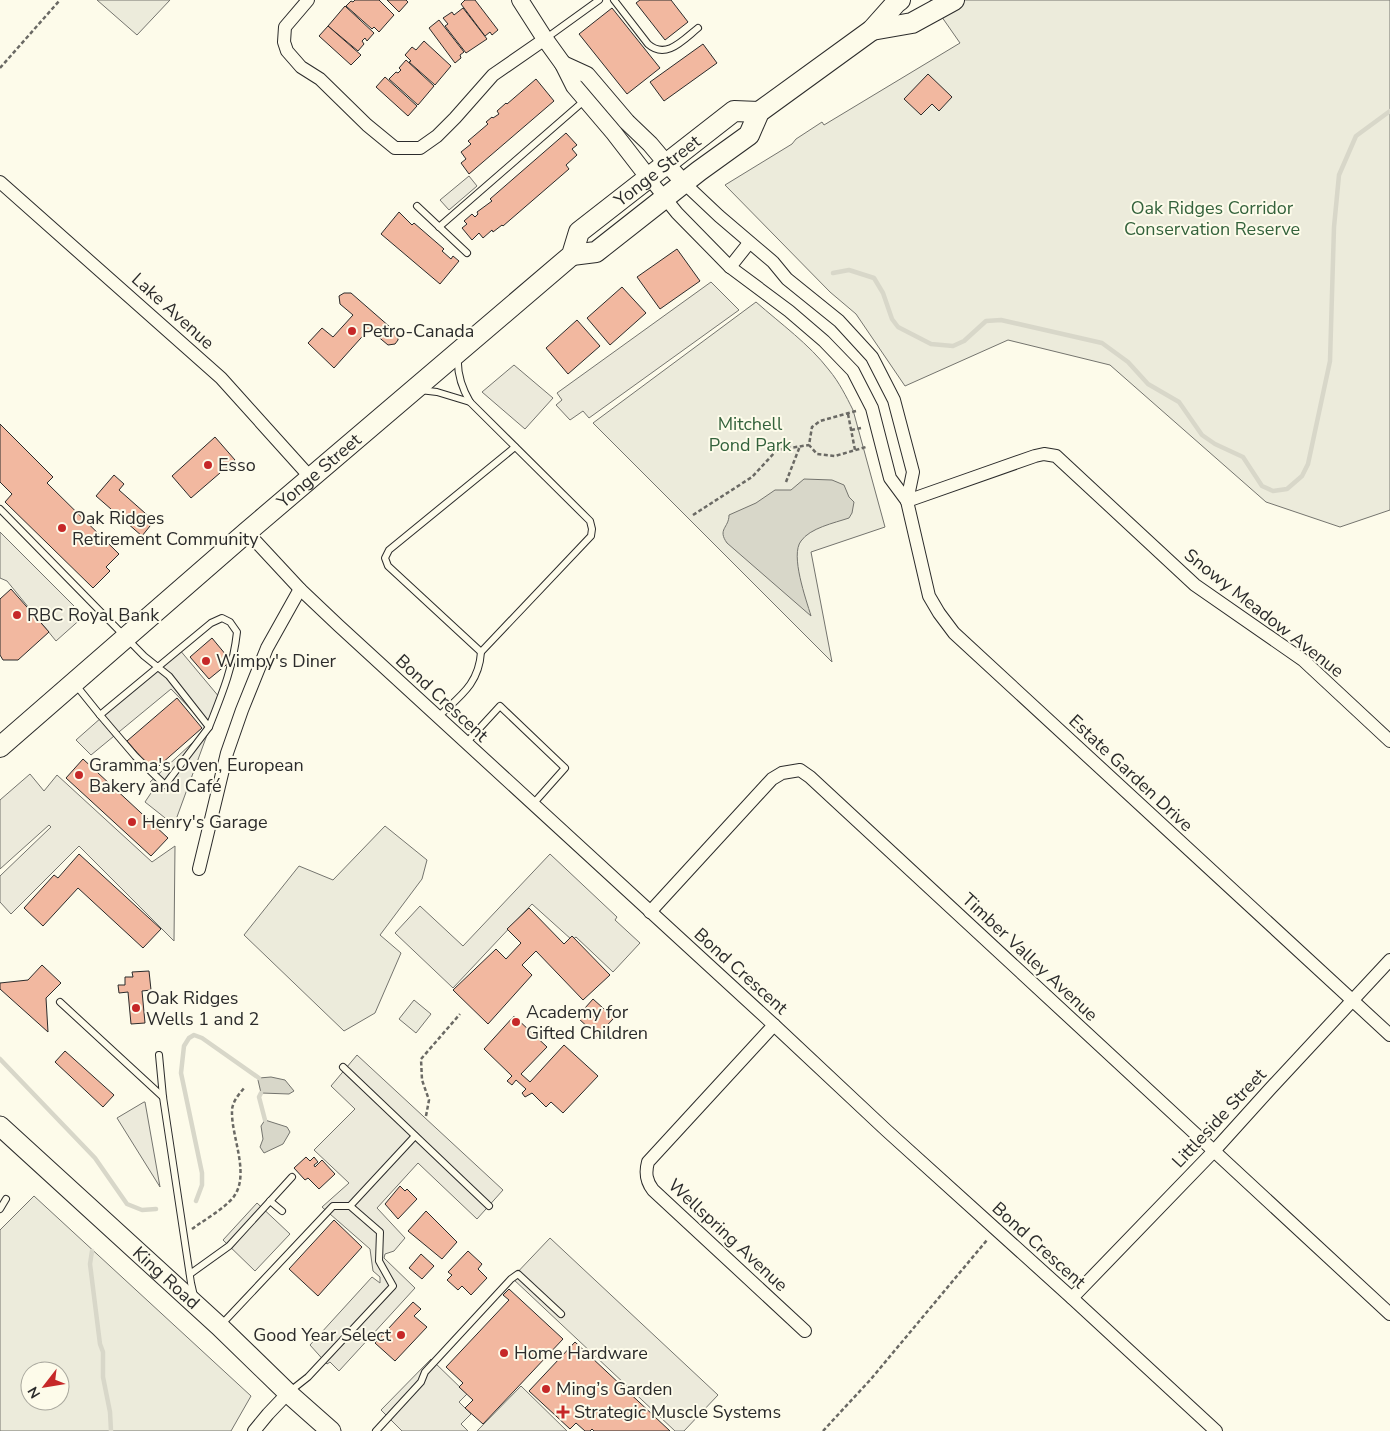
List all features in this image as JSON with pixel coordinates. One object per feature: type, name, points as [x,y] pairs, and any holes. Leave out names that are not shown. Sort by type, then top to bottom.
[{"type":"main road","points":[[758,112],[872,30],[900,0]]},
{"type":"main road","points":[[872,30],[912,23],[954,0]]},
{"type":"main road","name":"Yonge Street","points":[[0,747],[247,532],[572,254],[579,232],[734,111],[758,112],[750,135],[684,182],[596,252],[572,254]]},
{"type":"main road","name":"King Road","points":[[0,1126],[219,1326],[288,1393],[332,1431]]},
{"type":"street","points":[[308,0],[285,27],[284,42],[290,56],[301,67],[320,79],[366,125],[395,148],[420,148],[437,136],[492,75],[544,40]]},
{"type":"street","points":[[520,0],[544,40],[564,64],[574,86],[648,177]]},
{"type":"street","points":[[564,64],[587,75],[627,122],[650,144],[684,182]]},
{"type":"street","name":"Estate Garden Drive","points":[[648,177],[677,213],[730,267],[789,311],[824,341],[853,371],[872,408],[890,478],[907,501],[929,596],[954,633],[1390,1036]]},
{"type":"street","name":"Lake Avenue","points":[[0,182],[221,378],[311,478]]},
{"type":"street","name":"Estate Garden Drive","points":[[684,182],[772,262],[787,279],[839,321],[872,357],[894,400],[913,472],[907,501]]},
{"type":"street","points":[[730,267],[749,243]]},
{"type":"street","name":"Snowy Meadow Avenue","points":[[907,501],[1035,456],[1044,454],[1056,456],[1195,585],[1303,660],[1390,741]]},
{"type":"street","name":"Bond Crescent","points":[[247,532],[300,589],[886,1130],[1216,1431]]},
{"type":"street","points":[[199,869],[227,753],[242,710],[267,648],[284,621],[300,589]]},
{"type":"street","name":"Timber Valley Avenue","points":[[650,912],[772,779],[782,772],[800,770],[810,777],[1390,1314]]},
{"type":"street","name":"Littleside Street","points":[[1072,1298],[1214,1151],[1390,960]]},
{"type":"street","name":"Wellspring Avenue","points":[[774,1025],[648,1162],[646,1176],[653,1190],[805,1331]]},
{"type":"street","points":[[254,1431],[288,1393]]},
{"type":"lane","points":[[544,40],[599,0]]},
{"type":"lane","points":[[614,0],[648,44],[655,49],[670,49],[698,28]]},
{"type":"lane","points":[[439,226],[585,100]]},
{"type":"lane","points":[[417,206],[467,253]]},
{"type":"lane","points":[[438,717],[474,680],[480,664],[481,652],[591,536],[592,529],[590,521],[470,402],[462,387],[458,370],[458,353]]},
{"type":"lane","points":[[415,390],[436,392],[470,402]]},
{"type":"lane","points":[[481,652],[388,566],[385,558],[389,550],[515,447]]},
{"type":"lane","points":[[0,509],[126,637],[168,676],[209,727]]},
{"type":"lane","points":[[74,683],[135,756],[165,785],[209,727],[228,680],[235,652],[237,632],[230,622],[222,618],[211,623],[100,714]]},
{"type":"lane","points":[[466,743],[500,706],[566,768],[533,804]]},
{"type":"lane","points":[[60,1002],[163,1097]]},
{"type":"lane","points":[[159,1055],[163,1097],[190,1274],[197,1307]]},
{"type":"lane","points":[[343,1067],[489,1206]]},
{"type":"lane","points":[[350,1206],[415,1136]]},
{"type":"lane","points":[[190,1274],[229,1246],[292,1177]]},
{"type":"lane","points":[[0,1209],[6,1199]]},
{"type":"lane","points":[[270,1201],[282,1212]]},
{"type":"lane","points":[[219,1326],[333,1206],[350,1206],[380,1232],[379,1261],[393,1286],[308,1377],[288,1393]]},
{"type":"lane","points":[[376,1431],[421,1382],[425,1372],[511,1279],[518,1274],[561,1314]]},
{"type":"path","points":[[0,68],[60,0]]},
{"type":"path","points":[[809,445],[812,426],[820,421],[856,411]]},
{"type":"path","points":[[848,414],[856,450]]},
{"type":"path","points":[[851,430],[861,428]]},
{"type":"path","points":[[693,515],[752,477],[777,450],[809,445]]},
{"type":"path","points":[[809,445],[817,454],[835,456],[866,447]]},
{"type":"path","points":[[786,482],[800,446]]},
{"type":"path","points":[[426,1116],[429,1100],[422,1080],[421,1059],[460,1014]]},
{"type":"path","points":[[185,1234],[231,1200],[239,1185],[241,1170],[232,1110],[235,1099],[244,1087]]},
{"type":"path","points":[[823,1431],[871,1379],[987,1240]]},
{"type":"green space","points":[[97,0],[170,0],[137,35]]},
{"type":"green space","name":"Oak Ridges Corridor Conservation Reserve","points":[[930,0],[1390,0],[1390,510],[1340,527],[1266,502],[1110,365],[1008,340],[905,386],[856,314],[830,292],[725,185],[792,144],[796,139],[822,122],[824,125],[960,43]]},
{"type":"green space","name":"Mitchell Pond Park","points":[[756,302],[813,352],[833,375],[842,389],[853,410],[885,527],[811,552],[832,662],[593,423]]},
{"type":"green space","points":[[385,826],[427,860],[422,879],[380,935],[401,953],[375,1013],[344,1031],[244,935],[299,866],[333,880]]},
{"type":"green space","points":[[414,1000],[431,1014],[416,1033],[399,1019]]},
{"type":"green space","points":[[34,1196],[251,1396],[231,1431],[0,1431],[0,1230]]},
{"type":"shaded area","points":[[469,176],[477,186],[449,210],[440,200]]},
{"type":"shaded area","points":[[711,282],[739,310],[589,418],[583,411],[570,420],[556,405],[562,400],[557,393]]},
{"type":"shaded area","points":[[514,365],[553,398],[525,429],[482,392]]},
{"type":"shaded area","points":[[804,479],[832,480],[844,485],[849,497],[854,502],[849,518],[823,526],[810,533],[801,541],[798,548],[797,556],[800,577],[811,616],[727,543],[723,535],[729,515],[756,503],[775,490],[791,490]]},
{"type":"shaded area","points":[[0,532],[84,616],[56,641],[7,581],[0,578]]},
{"type":"shaded area","points":[[179,649],[220,698],[209,728],[171,689],[91,755],[76,740]]},
{"type":"shaded area","points":[[204,732],[207,735],[174,825],[145,802],[155,787],[150,782]]},
{"type":"shaded area","points":[[30,774],[44,791],[57,775],[152,862],[175,846],[174,941],[79,846],[11,914],[0,902],[0,876],[51,827],[49,825],[0,869],[0,800]]},
{"type":"shaded area","points":[[550,854],[617,917],[615,920],[640,943],[613,972],[576,937],[572,940],[532,904],[453,988],[395,933],[420,906],[463,946]]},
{"type":"shaded area","points":[[357,1055],[503,1190],[477,1219],[418,1163],[377,1208],[405,1238],[394,1251],[385,1254],[384,1258],[415,1288],[339,1371],[330,1362],[327,1364],[310,1345],[372,1277],[380,1283],[380,1277],[373,1271],[370,1249],[322,1207],[349,1183],[314,1150],[355,1109],[331,1086]]},
{"type":"shaded area","points":[[271,1077],[285,1080],[294,1091],[289,1094],[261,1093],[259,1078]]},
{"type":"shaded area","points":[[145,1102],[160,1187],[117,1118]]},
{"type":"shaded area","points":[[265,1120],[287,1127],[290,1132],[283,1144],[264,1153],[260,1147],[263,1139],[261,1126]]},
{"type":"shaded area","points":[[257,1203],[290,1234],[255,1271],[223,1240]]},
{"type":"shaded area","points":[[550,1238],[718,1395],[684,1431],[675,1431],[512,1278]]},
{"type":"shaded area","points":[[431,1359],[467,1394],[459,1402],[471,1414],[461,1424],[468,1431],[402,1431],[381,1410]]},
{"type":"shaded area","points":[[521,1386],[567,1431],[477,1431]]},
{"type":"building","points":[[355,0],[379,0],[394,15],[379,32],[374,27],[372,29],[346,6]]},
{"type":"building","points":[[387,0],[406,0],[408,2],[399,12]]},
{"type":"building","points":[[465,0],[475,0],[498,30],[492,35],[490,32],[485,36],[461,4]]},
{"type":"building","points":[[640,0],[671,0],[688,22],[665,40],[636,3]]},
{"type":"building","points":[[345,6],[374,33],[367,41],[365,38],[362,41],[364,44],[358,51],[328,26]]},
{"type":"building","points":[[463,8],[487,39],[466,53],[445,26],[448,24],[443,18],[452,12],[454,15]]},
{"type":"building","points":[[612,8],[660,68],[627,94],[579,34]]},
{"type":"building","points":[[439,20],[464,52],[455,63],[429,28]]},
{"type":"building","points":[[328,26],[361,55],[351,65],[319,36]]},
{"type":"building","points":[[424,41],[451,66],[435,85],[409,62],[411,61],[405,55],[412,47],[416,50]]},
{"type":"building","points":[[703,44],[717,63],[664,101],[650,82]]},
{"type":"building","points":[[406,60],[434,86],[418,105],[389,79],[401,70],[399,68]]},
{"type":"building","points":[[928,74],[952,97],[939,111],[932,104],[921,115],[904,99]]},
{"type":"building","points":[[385,77],[417,106],[408,116],[376,87]]},
{"type":"building","points":[[536,79],[554,101],[469,174],[461,163],[466,159],[461,152],[471,144],[468,141],[488,124],[486,122],[499,114],[497,111]]},
{"type":"building","points":[[566,133],[577,145],[572,149],[577,155],[566,165],[569,169],[503,226],[493,232],[492,230],[483,238],[479,233],[472,240],[462,228],[467,224],[464,221],[472,214],[475,217],[478,214],[477,212],[492,201],[490,199]]},
{"type":"building","points":[[399,212],[412,225],[414,223],[444,249],[442,251],[451,259],[453,256],[459,261],[440,284],[381,234]]},
{"type":"building","points":[[677,249],[700,281],[660,309],[637,277]]},
{"type":"building","points":[[622,287],[646,313],[610,345],[587,318]]},
{"type":"building","name":"Petro-Canada","points":[[344,293],[351,293],[398,334],[398,340],[395,344],[388,345],[369,329],[334,368],[308,343],[322,328],[333,337],[353,315],[340,304],[339,296]]},
{"type":"building","points":[[577,320],[600,346],[568,374],[546,348]]},
{"type":"building","name":"Oak Ridges Retirement Community","points":[[0,424],[53,477],[47,483],[119,554],[106,567],[110,571],[93,588],[5,502],[12,494],[0,482]]},
{"type":"building","points":[[215,437],[235,460],[191,498],[172,476]]},
{"type":"building","points":[[114,475],[124,484],[119,490],[154,521],[142,536],[96,496]]},
{"type":"building","name":"RBC Royal Bank","points":[[11,589],[49,632],[18,660],[3,660],[0,655],[0,599]]},
{"type":"building","points":[[212,638],[231,661],[209,679],[190,657]]},
{"type":"building","points":[[177,698],[202,728],[153,771],[127,741]]},
{"type":"building","points":[[83,759],[168,838],[151,856],[66,778]]},
{"type":"building","points":[[79,854],[161,929],[143,948],[78,888],[43,926],[24,908],[54,875],[58,878]]},
{"type":"building","points":[[529,908],[564,944],[572,936],[610,975],[583,1000],[536,951],[522,965],[532,975],[488,1024],[453,990],[496,949],[506,959],[521,943],[507,929]]},
{"type":"building","points":[[42,965],[61,983],[46,998],[48,1032],[0,989],[0,983],[28,980]]},
{"type":"building","name":"Oak Ridges Wells 1 and 2","points":[[149,971],[151,990],[142,991],[145,1023],[131,1024],[128,992],[119,993],[118,985],[125,985],[125,977],[133,977],[132,972]]},
{"type":"building","points":[[593,999],[614,1018],[596,1037],[577,1017]]},
{"type":"building","points":[[514,1016],[547,1047],[521,1074],[530,1082],[564,1045],[598,1076],[563,1113],[551,1102],[546,1107],[532,1093],[525,1097],[522,1093],[526,1089],[516,1080],[512,1085],[507,1081],[512,1076],[484,1049]]},
{"type":"building","points":[[65,1051],[114,1095],[103,1107],[55,1062]]},
{"type":"building","points":[[306,1157],[310,1161],[314,1157],[318,1162],[314,1165],[315,1167],[322,1160],[335,1174],[319,1189],[308,1178],[305,1180],[294,1168]]},
{"type":"building","points":[[400,1186],[405,1191],[407,1189],[417,1199],[398,1219],[385,1204]]},
{"type":"building","points":[[426,1211],[457,1242],[442,1259],[408,1231]]},
{"type":"building","points":[[334,1220],[362,1247],[318,1296],[289,1269]]},
{"type":"building","points":[[468,1251],[482,1264],[478,1269],[487,1278],[471,1295],[462,1286],[458,1290],[447,1280],[452,1275],[448,1272]]},
{"type":"building","points":[[421,1254],[434,1266],[422,1279],[409,1268]]},
{"type":"building","name":"Home Hardware","points":[[509,1289],[563,1339],[483,1424],[465,1408],[473,1400],[459,1387],[463,1383],[446,1367],[509,1300],[503,1295]]},
{"type":"building","name":"Good Year Select","points":[[413,1302],[421,1309],[414,1316],[427,1327],[395,1361],[375,1343]]},
{"type":"building","points":[[575,1342],[670,1431],[594,1431],[592,1429],[585,1431],[576,1423],[570,1429],[529,1391]]},
{"type":"waterway","points":[[833,273],[849,270],[874,278],[883,293],[892,319],[898,327],[931,344],[953,346],[964,341],[986,321],[1001,320],[1102,343],[1128,362],[1148,384],[1179,402],[1202,435],[1215,444],[1243,457],[1262,486],[1273,491],[1287,489],[1302,476],[1308,464],[1330,361],[1334,227],[1339,175],[1356,136],[1390,111]]},
{"type":"waterway","points":[[196,1201],[202,1185],[202,1173],[181,1073],[184,1046],[189,1038],[194,1035],[202,1038],[259,1078]]},
{"type":"waterway","points":[[0,1059],[95,1158],[127,1204],[142,1210],[156,1209]]},
{"type":"waterway","points":[[261,1093],[259,1097],[265,1120]]},
{"type":"waterway","points":[[92,1251],[90,1264],[100,1344],[103,1352],[103,1377],[110,1412],[111,1431]]},
{"type":"place","name":"Petro-Canada","points":[[352,331]]},
{"type":"place","name":"Esso","points":[[208,465]]},
{"type":"place","name":"Oak Ridges Retirement Community","points":[[62,528]]},
{"type":"place","name":"RBC Royal Bank","points":[[17,615]]},
{"type":"place","name":"Wimpy's Diner","points":[[206,661]]},
{"type":"place","name":"Gramma's Oven, European Bakery and Café","points":[[79,775]]},
{"type":"place","name":"Henry's Garage","points":[[132,822]]},
{"type":"place","name":"Oak Ridges Wells 1 and 2","points":[[136,1008]]},
{"type":"place","name":"Academy for Gifted Children","points":[[516,1022]]},
{"type":"place","name":"Good Year Select","points":[[401,1335]]},
{"type":"place","name":"Home Hardware","points":[[504,1353]]},
{"type":"place","name":"Ming’s Garden","points":[[546,1389]]},
{"type":"place","name":"Strategic Muscle Systems","points":[[563,1412]]}]
